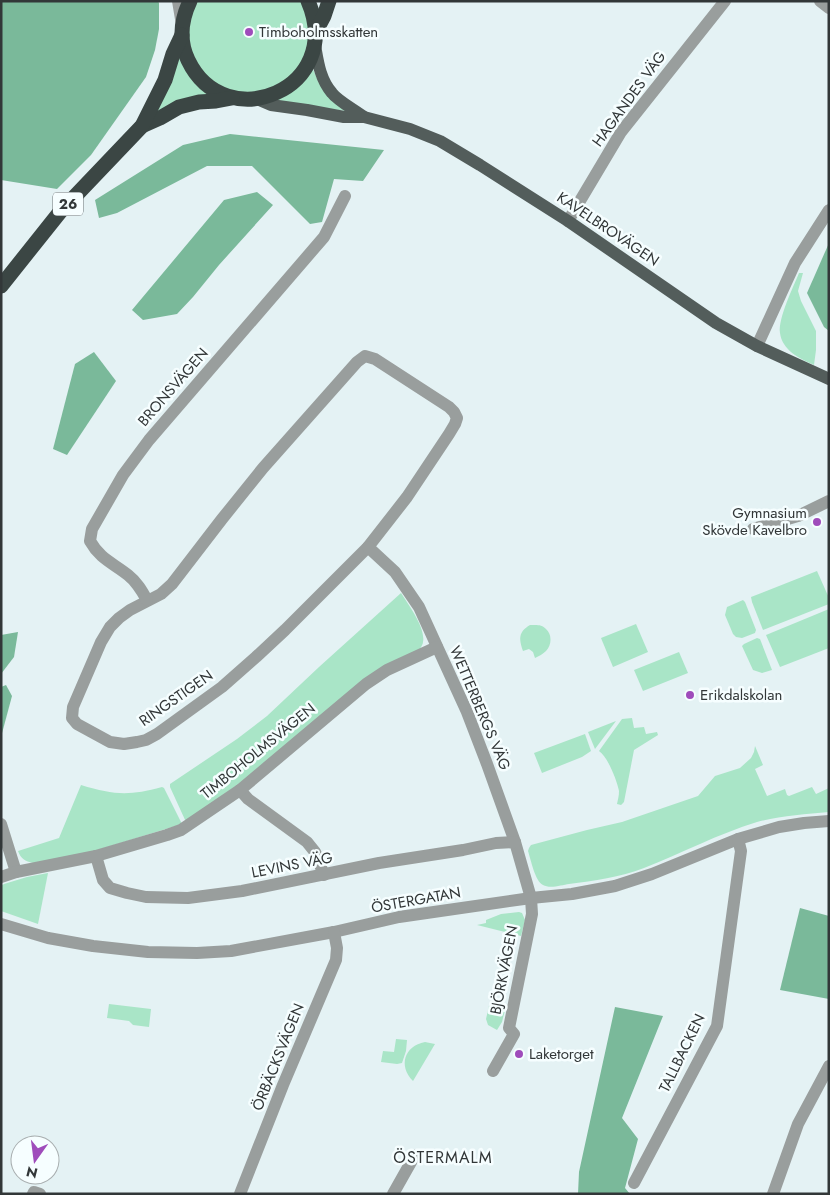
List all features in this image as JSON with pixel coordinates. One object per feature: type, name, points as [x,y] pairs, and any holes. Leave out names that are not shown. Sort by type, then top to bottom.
[{"type":"highway","name":"26","points":[[1,286],[60,212],[142,126],[165,80],[190,1]]},
{"type":"highway","points":[[308,1],[315,21],[315,38]]},
{"type":"highway","name":"26","points":[[142,126],[179,107],[199,102],[234,98],[257,99],[273,95],[288,87],[310,61],[315,38],[329,1]]},
{"type":"highway","name":"26","points":[[182,30],[185,52],[192,68],[203,82],[217,92],[234,98]]},
{"type":"main road","name":"KAVELBROVÄGEN","points":[[315,38],[323,80],[333,94],[364,117]]},
{"type":"main road","name":"KAVELBROVÄGEN","points":[[257,99],[271,105],[344,117],[364,117],[410,129],[440,141],[568,222],[716,323],[757,346],[829,379]]},
{"type":"street","points":[[178,1],[182,30]]},
{"type":"street","name":"HAGANDES VÄG","points":[[568,222],[621,132],[725,1]]},
{"type":"street","points":[[820,1],[829,8]]},
{"type":"street","name":"BRONSVÄGEN","points":[[147,600],[141,589],[129,575],[95,551],[90,541],[92,529],[123,475],[149,440],[324,237],[345,196]]},
{"type":"street","points":[[757,346],[795,263],[829,210]]},
{"type":"street","name":"RINGSTIGEN","points":[[366,356],[449,407],[454,412],[457,418],[455,424],[407,497],[368,547],[285,630],[222,687],[156,734],[146,740],[137,742],[124,744],[110,742],[76,724],[72,718],[73,707],[101,642],[110,627],[119,618],[147,600],[161,594],[172,584],[263,468],[357,362],[366,356]]},
{"type":"street","points":[[753,529],[798,516],[829,501]]},
{"type":"street","name":"WETTERBERGS VÄG","points":[[368,547],[395,572],[419,607],[487,764],[515,842],[531,898]]},
{"type":"street","name":"TIMBOHOLMSVÄGEN","points":[[1,877],[16,872],[96,856],[181,830],[240,790],[366,684],[387,670],[437,647]]},
{"type":"street","points":[[240,790],[248,799],[306,842],[315,852],[324,875]]},
{"type":"street","name":"ÖSTERGATAN","points":[[1,924],[48,938],[92,946],[148,952],[197,953],[231,951],[334,932],[399,917],[572,894],[615,886],[652,874],[738,840],[779,827],[829,821]]},
{"type":"street","points":[[1,824],[16,872]]},
{"type":"street","name":"TALLBACKEN","points":[[634,1183],[717,1026],[741,851],[738,840]]},
{"type":"street","name":"LEVINS VÄG","points":[[96,856],[103,880],[110,888],[146,897],[188,898],[242,892],[380,863],[496,843],[515,842]]},
{"type":"street","name":"BJÖRKVÄGEN","points":[[493,1071],[514,1034],[509,1028],[532,914],[531,898]]},
{"type":"street","name":"ÖRBÄCKSVÄGEN","points":[[240,1194],[283,1085],[336,960],[338,948],[334,932]]},
{"type":"street","points":[[773,1194],[798,1124],[829,1066]]},
{"type":"street","points":[[393,1194],[415,1155]]},
{"type":"street","points":[[33,1194],[34,1192],[40,1194]]},
{"type":"green space","points":[[1,1],[158,1],[159,3],[159,29],[155,50],[146,77],[91,155],[57,189],[1,180]]},
{"type":"green space","points":[[196,1],[301,1],[309,20],[310,35],[305,53],[294,72],[281,84],[265,91],[249,93],[232,91],[217,84],[203,72],[193,56],[188,42],[187,27]]},
{"type":"green space","points":[[179,53],[218,97],[157,112]]},
{"type":"green space","points":[[312,67],[319,83],[346,111],[271,101]]},
{"type":"green space","points":[[230,134],[384,150],[363,181],[334,179],[322,222],[310,224],[252,166],[207,166],[117,213],[99,218],[95,200],[183,145]]},
{"type":"green space","points":[[257,192],[273,205],[177,314],[143,320],[132,310],[224,200]]},
{"type":"green space","points":[[829,243],[829,331],[824,327],[807,293]]},
{"type":"green space","points":[[799,273],[803,273],[798,291],[816,331],[814,365],[792,353],[781,339],[780,333],[781,319]]},
{"type":"green space","points":[[94,352],[116,381],[67,455],[53,449],[75,364]]},
{"type":"green space","points":[[817,571],[829,598],[829,604],[763,630],[751,597]]},
{"type":"green space","points":[[401,593],[416,616],[422,630],[423,642],[420,649],[186,822],[170,784],[237,739],[267,716]]},
{"type":"green space","points":[[743,600],[756,630],[755,633],[742,638],[736,637],[733,634],[725,615],[727,607]]},
{"type":"green space","points":[[829,609],[829,648],[780,667],[766,635]]},
{"type":"green space","points":[[636,624],[648,652],[613,667],[601,638]]},
{"type":"green space","points":[[530,625],[543,626],[548,631],[550,637],[548,649],[535,658],[533,652],[529,649],[523,651],[521,643],[521,633]]},
{"type":"green space","points":[[18,632],[14,657],[1,674],[1,635]]},
{"type":"green space","points":[[757,638],[760,639],[772,670],[762,673],[753,670],[742,646]]},
{"type":"green space","points":[[679,652],[688,673],[643,691],[634,670]]},
{"type":"green space","points":[[6,685],[12,696],[1,737],[1,687]]},
{"type":"green space","points":[[632,718],[634,728],[644,727],[646,734],[657,732],[658,735],[634,750],[624,802],[621,805],[617,804],[619,791],[614,776],[606,758],[599,751],[622,719]]},
{"type":"green space","points":[[616,721],[595,749],[588,732]]},
{"type":"green space","points":[[585,734],[591,751],[582,757],[542,773],[534,753]]},
{"type":"green space","points":[[755,746],[763,765],[755,769],[767,796],[785,789],[789,796],[812,787],[816,794],[829,788],[829,812],[757,822],[644,868],[616,876],[552,887],[540,883],[528,851],[531,845],[622,822],[698,796],[715,776],[740,768],[751,758]]},
{"type":"green space","points":[[81,785],[103,791],[122,793],[140,792],[162,787],[182,824],[78,856],[33,863],[20,856],[18,851],[59,838]]},
{"type":"green space","points":[[48,873],[38,924],[1,911],[1,886],[27,877]]},
{"type":"green space","points":[[800,908],[829,916],[829,999],[780,990]]},
{"type":"green space","points":[[522,913],[525,920],[521,936],[477,925],[486,923],[486,920],[501,914]]},
{"type":"green space","points":[[109,1004],[151,1009],[149,1027],[133,1025],[129,1021],[107,1018]]},
{"type":"green space","points":[[489,1006],[505,1010],[502,1022],[497,1030],[488,1025],[486,1019]]},
{"type":"green space","points":[[615,1007],[663,1016],[622,1118],[638,1139],[625,1188],[630,1194],[578,1194],[579,1172]]},
{"type":"green space","points":[[396,1039],[407,1040],[402,1063],[381,1062],[383,1051],[394,1052]]},
{"type":"green space","points":[[425,1042],[435,1044],[413,1081],[406,1069],[406,1057],[412,1048]]},
{"type":"place","name":"Timboholmsskatten","points":[[249,32]]},
{"type":"place","name":"Gymnasium Skövde Kavelbro","points":[[817,522]]},
{"type":"place","name":"Erikdalskolan","points":[[690,695]]},
{"type":"place","name":"Laketorget","points":[[519,1054]]},
{"type":"district","name":"ÖSTERMALM","points":[[443,1157]]}]
